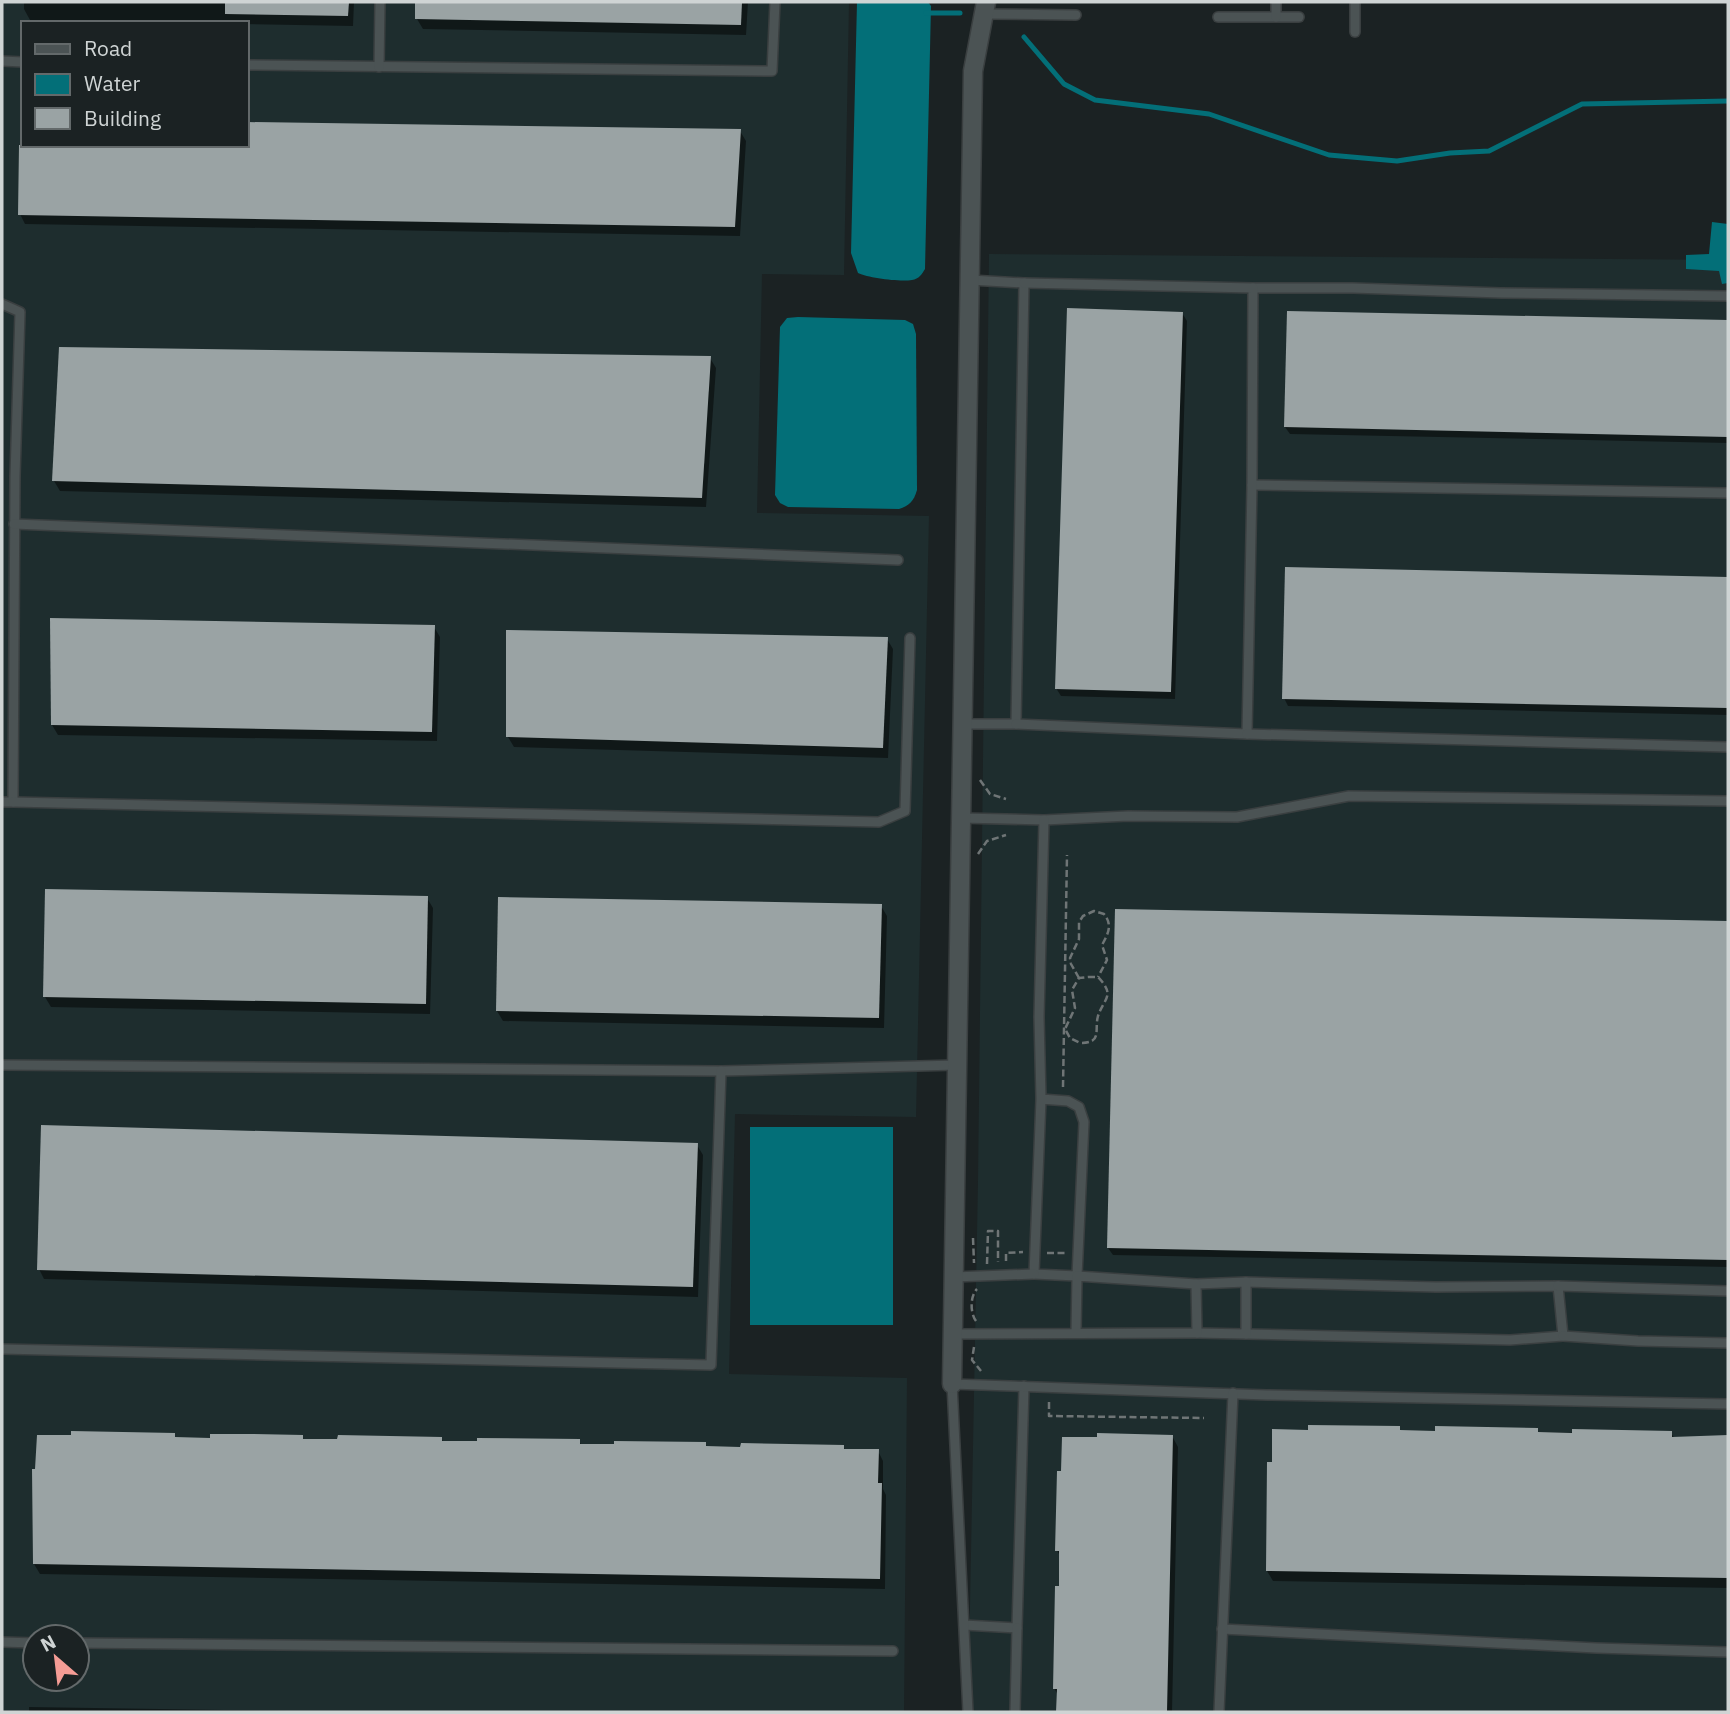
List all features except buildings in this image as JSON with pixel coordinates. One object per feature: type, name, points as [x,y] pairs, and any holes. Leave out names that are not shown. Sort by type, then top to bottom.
[{"type":"street","points":[[952,1384],[973,71],[985,8]]},
{"type":"lane","points":[[379,67],[380,2]]},
{"type":"lane","points":[[248,65],[772,71],[775,2]]},
{"type":"lane","points":[[1276,2],[1276,17]]},
{"type":"lane","points":[[1355,2],[1355,32]]},
{"type":"lane","points":[[985,8],[1076,15]]},
{"type":"lane","points":[[1218,17],[1300,17]]},
{"type":"lane","points":[[2,61],[21,62]]},
{"type":"lane","points":[[970,280],[1728,296]]},
{"type":"lane","points":[[1016,724],[1024,283]]},
{"type":"lane","points":[[1247,734],[1253,288]]},
{"type":"lane","points":[[2,303],[20,312],[14,524],[13,802]]},
{"type":"lane","points":[[1252,485],[1728,493]]},
{"type":"lane","points":[[14,524],[898,559]]},
{"type":"lane","points":[[2,802],[879,822],[905,811],[910,638]]},
{"type":"lane","points":[[962,724],[1728,747]]},
{"type":"lane","points":[[961,818],[1044,820],[1128,816],[1237,817],[1349,796],[1728,801]]},
{"type":"lane","points":[[1034,1274],[1041,1098],[1039,1017],[1044,820]]},
{"type":"lane","points":[[2,1065],[720,1072],[957,1065]]},
{"type":"lane","points":[[2,1349],[711,1365],[720,1072]]},
{"type":"lane","points":[[1041,1098],[1068,1101],[1079,1107],[1084,1122],[1076,1334]]},
{"type":"lane","points":[[954,1277],[1034,1274],[1196,1284],[1246,1282],[1436,1287],[1558,1286],[1728,1291]]},
{"type":"lane","points":[[1246,1282],[1246,1334]]},
{"type":"lane","points":[[1196,1284],[1197,1333]]},
{"type":"lane","points":[[1558,1286],[1563,1336]]},
{"type":"lane","points":[[953,1334],[1197,1333],[1510,1340],[1563,1336],[1728,1343]]},
{"type":"lane","points":[[968,1712],[952,1384],[1728,1404]]},
{"type":"lane","points":[[1016,1712],[1024,1386]]},
{"type":"lane","points":[[1219,1712],[1233,1393]]},
{"type":"lane","points":[[964,1625],[1017,1628]]},
{"type":"lane","points":[[1222,1629],[1728,1652]]},
{"type":"lane","points":[[2,1642],[21,1643]]},
{"type":"lane","points":[[91,1643],[893,1651]]},
{"type":"path","points":[[979,774],[990,794],[1006,799]]},
{"type":"path","points":[[978,855],[987,841],[1006,835]]},
{"type":"path","points":[[1063,1090],[1067,855]]},
{"type":"path","points":[[1079,978],[1070,958],[1079,939],[1079,922],[1083,916],[1094,911],[1104,914],[1109,924],[1109,932],[1102,945],[1107,960],[1098,977]]},
{"type":"path","points":[[1065,1029],[1070,1038],[1080,1044],[1093,1041],[1096,1037],[1098,1016],[1108,997],[1105,984],[1098,977],[1079,978]]},
{"type":"path","points":[[1065,1029],[1075,1008],[1072,990],[1079,978]]},
{"type":"path","points":[[973,1233],[973,1259],[981,1269],[987,1268],[988,1231],[998,1231],[998,1264],[1006,1265],[1006,1252],[1026,1252]]},
{"type":"path","points":[[1047,1253],[1070,1253]]},
{"type":"path","points":[[981,1287],[975,1290],[972,1297],[972,1315],[976,1322],[981,1324]]},
{"type":"path","points":[[978,1344],[974,1348],[972,1360],[976,1367],[984,1372]]},
{"type":"path","points":[[1049,1402],[1049,1416],[1204,1418]]},
{"type":"shaded area","points":[[2,2],[849,2],[844,275],[762,274],[757,513],[929,516],[916,1117],[735,1114],[729,1374],[907,1378],[904,1712],[2,1712]]},
{"type":"shaded area","points":[[989,254],[1728,260],[1728,1712],[968,1712],[978,1181]]},
{"type":"water","points":[[857,2],[928,2],[931,6],[925,269],[912,280],[884,279],[858,273],[851,253]]},
{"type":"water","points":[[1712,222],[1728,224],[1728,283],[1722,284],[1719,271],[1686,269],[1686,255],[1709,254]]},
{"type":"water","points":[[787,318],[905,320],[913,324],[916,334],[917,490],[913,500],[906,506],[899,509],[788,507],[780,503],[775,495],[780,327]]},
{"type":"water","points":[[750,1127],[893,1127],[893,1325],[750,1325]]},
{"type":"waterway","points":[[926,13],[960,13]]},
{"type":"waterway","points":[[1024,37],[1064,84],[1095,100],[1209,114],[1329,155],[1397,161],[1450,153],[1489,151],[1582,104],[1728,101]]}]
